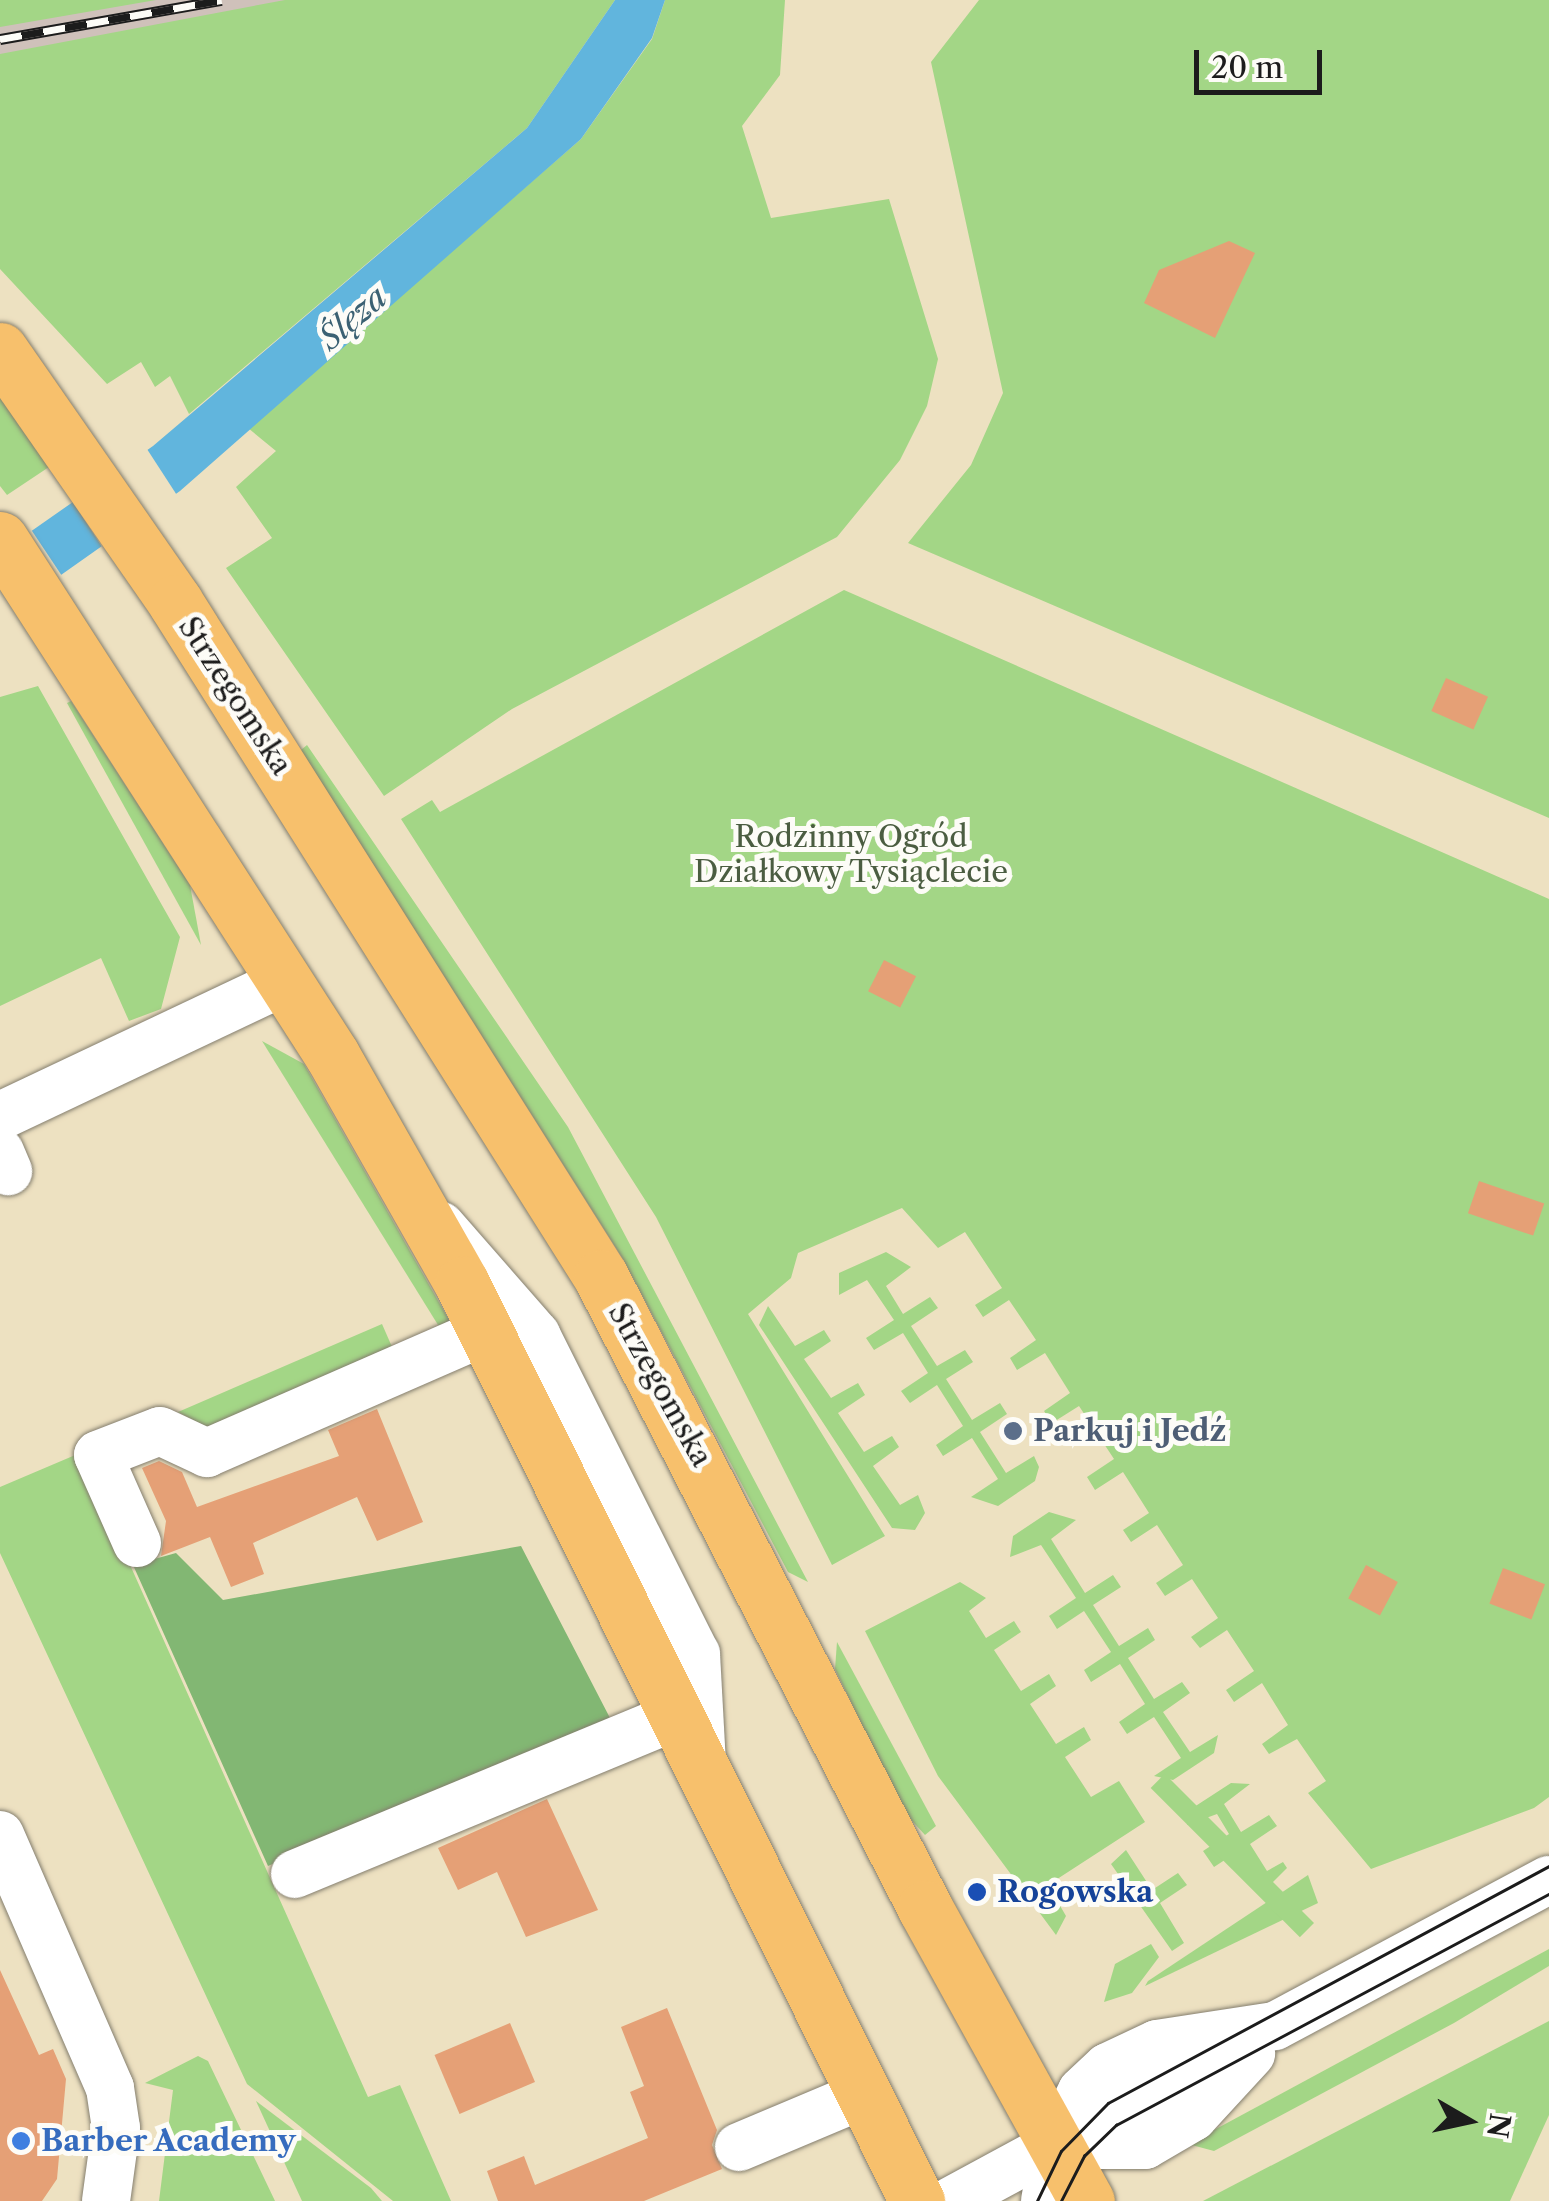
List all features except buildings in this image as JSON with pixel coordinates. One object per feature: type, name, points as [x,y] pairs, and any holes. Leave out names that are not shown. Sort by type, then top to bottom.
[{"type":"main road","name":"Strzegomska","points":[[0,350],[55,420],[175,602],[601,1277],[1087,2201]]},
{"type":"main road","points":[[0,539],[285,981],[416,1202],[486,1331],[917,2201]]},
{"type":"street","points":[[0,1116],[285,981]]},
{"type":"street","points":[[416,1202],[536,1335],[696,1654],[702,1764]]},
{"type":"street","points":[[137,1544],[98,1456],[160,1431],[207,1453],[486,1331]]},
{"type":"street","points":[[295,1874],[678,1715]]},
{"type":"street","points":[[0,1835],[110,2088],[116,2128],[106,2201]]},
{"type":"street","points":[[1045,2201],[1055,2145],[1082,2091],[1108,2067],[1157,2044],[1275,2026],[1549,1880]]},
{"type":"street","points":[[951,2201],[1055,2145],[1144,2145],[1192,2117],[1275,2026]]},
{"type":"street","points":[[740,2148],[865,2094]]},
{"type":"shaded area","points":[[0,0],[578,0],[0,109]]},
{"type":"green space","points":[[0,0],[156,0],[0,27]]},
{"type":"green space","points":[[285,0],[615,0],[527,128],[189,414],[170,376],[155,387],[141,362],[107,384],[0,269],[0,54]]},
{"type":"green space","points":[[665,0],[785,0],[780,75],[742,126],[771,218],[889,199],[938,359],[927,406],[900,460],[837,537],[512,709],[384,796],[226,568],[272,538],[236,487],[276,451],[248,428],[581,139],[652,39]]},
{"type":"green space","points":[[979,0],[1549,0],[1549,818],[908,543],[971,465],[1003,393],[931,62]]},
{"type":"green space","points":[[0,396],[49,467],[7,495],[0,486]]},
{"type":"green space","name":"Rodzinny Ogród Działkowy Tysiąclecie","points":[[844,590],[1549,899],[1549,1797],[1534,1808],[1371,1869],[1308,1793],[1326,1781],[1297,1739],[1269,1754],[1262,1744],[1288,1725],[1262,1683],[1234,1702],[1226,1690],[1254,1671],[1227,1630],[1200,1648],[1191,1637],[1218,1618],[1192,1579],[1165,1596],[1156,1583],[1183,1565],[1157,1525],[1131,1542],[1123,1530],[1149,1513],[1123,1472],[1095,1490],[1087,1477],[1114,1459],[1079,1406],[1052,1423],[1044,1411],[1070,1393],[1045,1353],[1017,1370],[1010,1358],[1036,1340],[1009,1300],[983,1317],[975,1305],[1002,1288],[965,1232],[938,1248],[902,1208],[798,1253],[791,1278],[748,1314],[885,1536],[832,1565],[656,1217],[401,819],[432,800],[440,812]]},
{"type":"green space","points":[[38,686],[180,937],[161,1009],[129,1021],[101,958],[0,1006],[0,697]]},
{"type":"green space","points":[[71,701],[190,885],[201,945],[67,703]]},
{"type":"green space","points":[[307,745],[568,1127],[808,1582],[788,1572],[623,1259],[301,750]]},
{"type":"green space","points":[[262,1041],[304,1064],[453,1327],[443,1333]]},
{"type":"green space","points":[[886,1252],[911,1267],[886,1286],[903,1314],[930,1297],[938,1308],[911,1326],[937,1366],[965,1350],[973,1362],[946,1379],[972,1420],[1000,1403],[1007,1414],[980,1432],[1006,1473],[1034,1456],[1039,1467],[1035,1481],[998,1506],[971,1497],[998,1479],[972,1438],[943,1456],[936,1445],[963,1426],[937,1385],[910,1403],[901,1391],[928,1373],[903,1333],[874,1350],[866,1338],[894,1320],[867,1280],[839,1295],[839,1273]]},
{"type":"green space","points":[[768,1306],[795,1346],[824,1330],[831,1341],[804,1359],[831,1398],[858,1383],[865,1395],[838,1413],[864,1452],[892,1436],[899,1447],[873,1466],[900,1505],[918,1495],[925,1513],[915,1530],[892,1528],[759,1325]]},
{"type":"green space","points":[[382,1324],[396,1356],[219,1434],[178,1412]]},
{"type":"green space","points":[[80,1453],[368,2097],[400,2085],[451,2201],[393,2201],[247,2084],[0,1553],[0,1487]]},
{"type":"green space","points":[[1049,1512],[1076,1520],[1051,1539],[1085,1593],[1113,1575],[1121,1587],[1093,1605],[1119,1646],[1148,1628],[1155,1640],[1128,1658],[1154,1699],[1182,1682],[1190,1693],[1163,1712],[1190,1752],[1218,1735],[1214,1753],[1173,1780],[1154,1776],[1181,1758],[1154,1717],[1127,1734],[1119,1722],[1145,1704],[1120,1664],[1091,1682],[1084,1670],[1111,1652],[1084,1611],[1057,1629],[1049,1616],[1076,1598],[1041,1545],[1010,1557],[1013,1536]]},
{"type":"green space","points":[[521,1546],[610,1718],[268,1866],[133,1565],[176,1553],[223,1600]]},
{"type":"green space","points":[[960,1582],[986,1598],[969,1611],[986,1638],[1014,1621],[1021,1632],[994,1650],[1021,1691],[1049,1674],[1056,1686],[1030,1704],[1056,1744],[1084,1727],[1091,1740],[1065,1757],[1091,1797],[1119,1781],[1145,1822],[1048,1885],[1066,1916],[1056,1935],[938,1776],[865,1631]]},
{"type":"green space","points":[[837,1642],[936,1826],[925,1835],[904,1812],[835,1669]]},
{"type":"green space","points":[[1165,1774],[1314,1923],[1300,1937],[1151,1788]]},
{"type":"green space","points":[[1231,1783],[1250,1784],[1224,1804],[1241,1832],[1269,1815],[1277,1826],[1250,1844],[1267,1871],[1283,1862],[1287,1868],[1266,1889],[1240,1850],[1214,1867],[1203,1851],[1229,1834],[1217,1814],[1187,1825],[1191,1809]]},
{"type":"green space","points":[[1126,1850],[1152,1890],[1178,1873],[1187,1885],[1160,1903],[1184,1943],[1172,1951],[1111,1864]]},
{"type":"green space","points":[[1308,1875],[1318,1903],[1145,1986],[1148,1981]]},
{"type":"green space","points":[[1151,1944],[1159,1957],[1132,1993],[1104,2002],[1115,1964]]},
{"type":"green space","points":[[1549,1949],[1549,1966],[1454,2023],[1214,2151],[1188,2144]]},
{"type":"green space","points":[[1549,2021],[1549,2115],[1510,2201],[1203,2201]]},
{"type":"green space","points":[[198,2056],[208,2061],[275,2201],[159,2201],[173,2090],[145,2083]]},
{"type":"green space","points":[[256,2101],[371,2188],[382,2201],[302,2201]]},
{"type":"water","name":"Ślęza","points":[[615,0],[665,0],[652,38],[581,139],[180,491],[0,618],[0,553],[153,446],[527,128]]},
{"type":"pier","points":[[145,446],[179,498],[102,548],[69,496]]},
{"type":"pier","points":[[30,528],[66,582],[0,623],[0,547]]},
{"type":"tram line","points":[[1037,2201],[1061,2151],[1108,2103],[1549,1866]]},
{"type":"tram line","points":[[1061,2201],[1084,2156],[1116,2125],[1549,1894]]},
{"type":"railway","points":[[0,39],[222,0]]},
{"type":"place","name":"Parkuj i Jedź","points":[[1013,1431]]},
{"type":"place","name":"Rogowska","points":[[977,1892]]},
{"type":"place","name":"Barber Academy","points":[[21,2141]]}]
